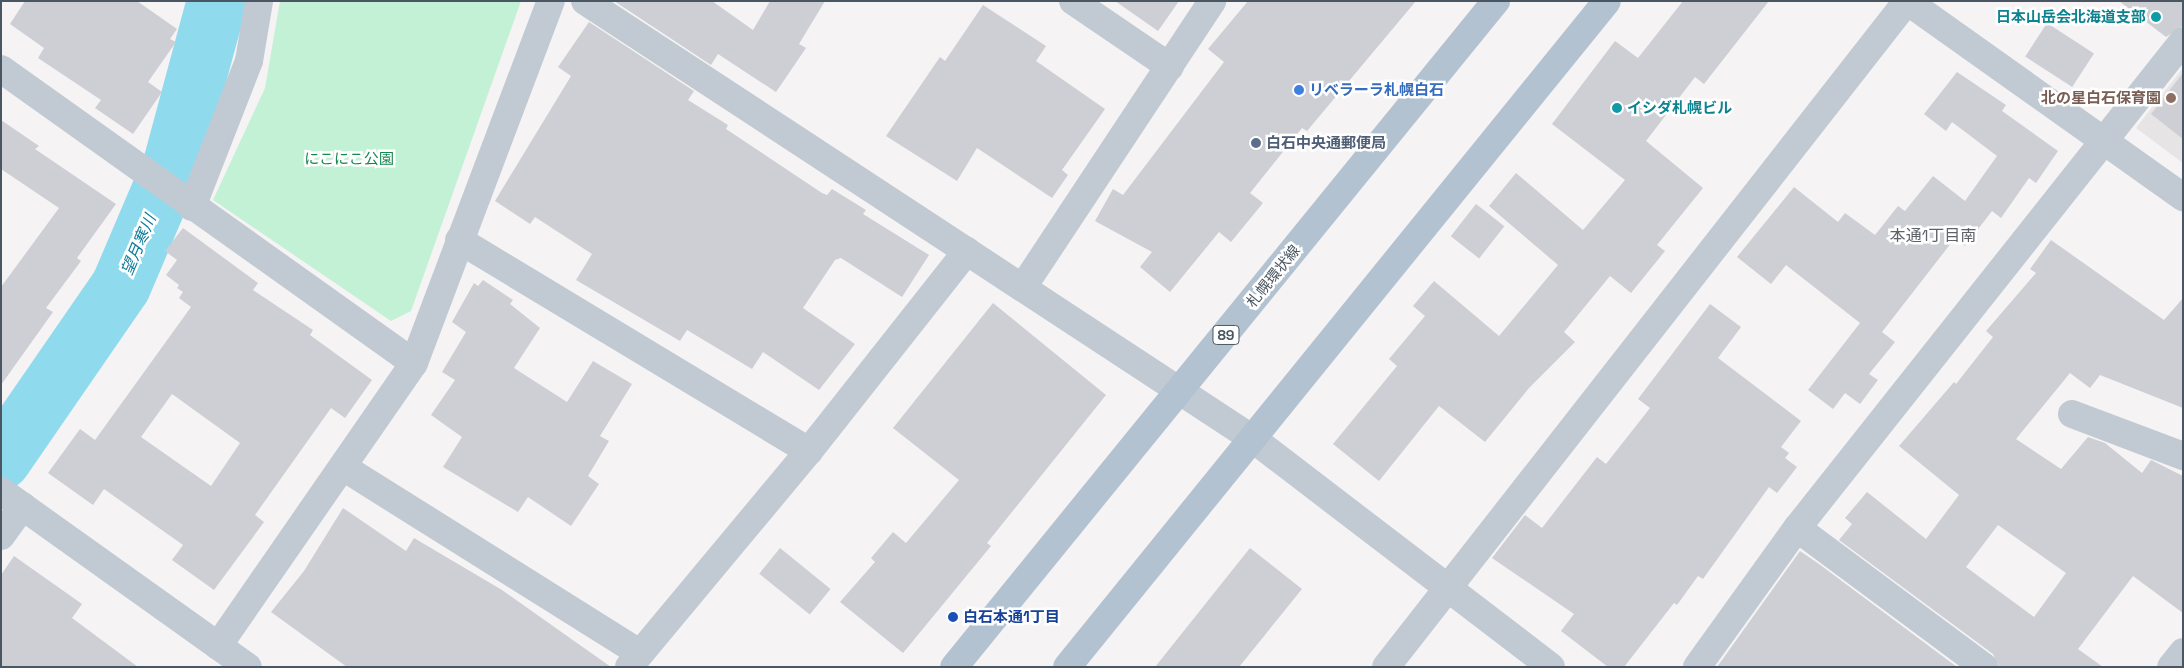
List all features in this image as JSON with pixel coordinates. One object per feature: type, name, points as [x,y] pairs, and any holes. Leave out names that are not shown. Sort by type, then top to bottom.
[{"type":"main road","name":"札幌環状線","points":[[954,667],[1496,1]]},
{"type":"main road","points":[[1067,667],[1607,1]]},
{"type":"street","points":[[185,201],[249,61],[259,1]]},
{"type":"street","points":[[218,646],[414,363],[551,1]]},
{"type":"street","points":[[585,1],[1182,389],[1253,439],[1550,667]]},
{"type":"street","points":[[1073,1],[1170,67]]},
{"type":"street","points":[[1023,287],[1212,1]]},
{"type":"street","points":[[1386,667],[1449,589],[1907,1],[2183,197]]},
{"type":"street","points":[[1697,667],[1797,528],[2102,139],[2183,42]]},
{"type":"street","points":[[1,68],[414,363]]},
{"type":"street","points":[[459,240],[809,451]]},
{"type":"street","points":[[343,467],[635,660],[809,451],[967,251]]},
{"type":"street","points":[[2072,414],[2183,456]]},
{"type":"street","points":[[1,491],[248,667]]},
{"type":"street","points":[[1,536],[23,506]]},
{"type":"street","points":[[1797,528],[1984,667]]},
{"type":"street","points":[[2172,667],[2183,652]]},
{"type":"shaded area","name":"北の星白石保育園","points":[[2183,68],[2183,163],[2136,128]]},
{"type":"green space","name":"にこにこ公園","points":[[280,1],[521,1],[411,311],[391,321],[213,200],[265,88]]},
{"type":"building","points":[[25,1],[137,1],[177,29],[170,39],[176,42],[148,82],[162,92],[133,134],[95,108],[101,100],[38,58],[44,48],[10,24]]},
{"type":"building","points":[[614,1],[712,1],[753,30],[770,1],[825,1],[799,44],[806,48],[776,92],[718,54],[711,65]]},
{"type":"building","points":[[1115,1],[1179,1],[1158,31]]},
{"type":"building","points":[[1248,1],[1416,1],[1307,131],[1302,128],[1250,193],[1263,203],[1231,242],[1219,232],[1170,292],[1140,267],[1152,252],[1095,221],[1113,189],[1123,195],[1224,62],[1208,49]]},
{"type":"building","points":[[1683,1],[1769,1],[1704,84],[1695,77],[1646,141],[1703,188],[1657,245],[1665,251],[1631,293],[1610,276],[1564,332],[1575,342],[1529,388],[1485,442],[1439,406],[1379,481],[1333,444],[1397,366],[1389,359],[1425,316],[1413,306],[1434,281],[1499,336],[1558,265],[1489,206],[1516,173],[1583,230],[1625,180],[1552,124],[1615,41],[1638,58]]},
{"type":"building","name":"日本山岳会北海道支部","points":[[2119,1],[2183,1],[2183,26],[2166,37]]},
{"type":"building","points":[[983,5],[1046,46],[1036,61],[1105,109],[1062,170],[1068,175],[1052,198],[977,148],[957,181],[886,136],[940,57],[945,61]]},
{"type":"building","points":[[589,22],[694,91],[688,100],[728,125],[726,129],[822,193],[827,195],[832,189],[866,210],[863,214],[929,255],[902,297],[841,258],[835,260],[803,308],[855,344],[819,390],[763,352],[752,369],[687,330],[680,341],[576,280],[592,254],[535,217],[530,224],[495,201],[571,76],[558,67]]},
{"type":"building","points":[[2047,23],[2094,53],[2072,87],[2025,57]]},
{"type":"building","points":[[1957,72],[2006,105],[2002,111],[2058,151],[2036,183],[2029,178],[2001,218],[1992,211],[1965,246],[1955,238],[1882,332],[1895,342],[1869,374],[1878,380],[1860,404],[1845,393],[1833,409],[1808,390],[1860,323],[1786,265],[1771,284],[1737,257],[1794,187],[1838,222],[1845,213],[1875,235],[1898,206],[1905,211],[1933,176],[1965,201],[1997,156],[1952,122],[1946,131],[1924,114]]},
{"type":"building","points":[[2183,73],[2183,139],[2151,114]]},
{"type":"building","points":[[1,120],[39,146],[35,149],[116,204],[77,258],[81,261],[46,308],[53,312],[1,385],[1,287],[59,208],[1,169]]},
{"type":"building","points":[[1476,204],[1504,226],[1479,258],[1451,236]]},
{"type":"building","points":[[183,228],[258,283],[253,290],[313,330],[310,335],[372,380],[345,418],[331,408],[255,515],[264,522],[214,590],[172,560],[183,545],[104,489],[93,505],[48,473],[80,429],[95,440],[191,307],[179,298],[183,292],[177,288],[179,285],[166,275],[177,260],[165,251]],"holes":[[[172,394],[240,443],[211,486],[141,437]]]},
{"type":"building","points":[[2051,240],[2164,320],[2183,298],[2183,408],[2100,375],[2090,388],[2070,373],[2016,439],[2061,469],[2088,437],[2105,443],[2142,473],[2151,460],[2183,476],[2183,613],[2133,576],[2078,649],[2103,667],[1999,667],[1993,654],[1839,540],[1852,524],[1845,518],[1867,492],[1926,539],[1959,495],[1899,446],[1954,382],[1956,384],[1993,337],[1986,331],[2036,273],[2030,269]],"holes":[[[1998,525],[2066,573],[2034,617],[1966,567]]]},
{"type":"building","points":[[483,280],[513,300],[510,304],[540,328],[514,368],[567,402],[593,361],[632,384],[600,436],[609,441],[588,476],[599,484],[571,526],[528,497],[518,512],[443,467],[462,437],[431,415],[455,380],[442,372],[466,332],[452,322],[474,283],[478,286]]},
{"type":"building","points":[[993,303],[1106,395],[987,543],[991,546],[903,653],[840,602],[875,562],[871,558],[893,532],[906,543],[959,480],[893,428]]},
{"type":"building","points":[[1710,304],[1741,327],[1718,358],[1801,421],[1781,447],[1789,453],[1785,458],[1797,467],[1777,493],[1769,487],[1703,579],[1698,576],[1677,605],[1674,603],[1624,667],[1608,667],[1561,631],[1574,614],[1492,558],[1525,515],[1542,528],[1597,457],[1606,464],[1650,408],[1638,399]]},
{"type":"building","points":[[343,508],[406,551],[414,538],[502,590],[611,667],[347,667],[271,612],[304,571]]},
{"type":"building","points":[[780,548],[831,589],[810,615],[759,574]]},
{"type":"building","points":[[1250,548],[1302,589],[1239,667],[1155,667]]},
{"type":"building","points":[[1800,551],[1819,564],[1957,667],[1717,667]]},
{"type":"building","points":[[14,556],[82,604],[72,618],[138,667],[1,667],[1,575]]},
{"type":"waterway","name":"望月寒川","points":[[1,460],[121,286],[173,164],[217,1]]},
{"type":"place","name":"日本山岳会北海道支部","points":[[2156,17]]},
{"type":"place","name":"リベラーラ札幌白石","points":[[1299,90]]},
{"type":"place","name":"北の星白石保育園","points":[[2171,98]]},
{"type":"place","name":"イシダ札幌ビル","points":[[1617,108]]},
{"type":"place","name":"白石中央通郵便局","points":[[1256,143]]},
{"type":"place","name":"白石本通1丁目","points":[[953,617]]},
{"type":"district","name":"本通1丁目南","points":[[1933,236]]}]
